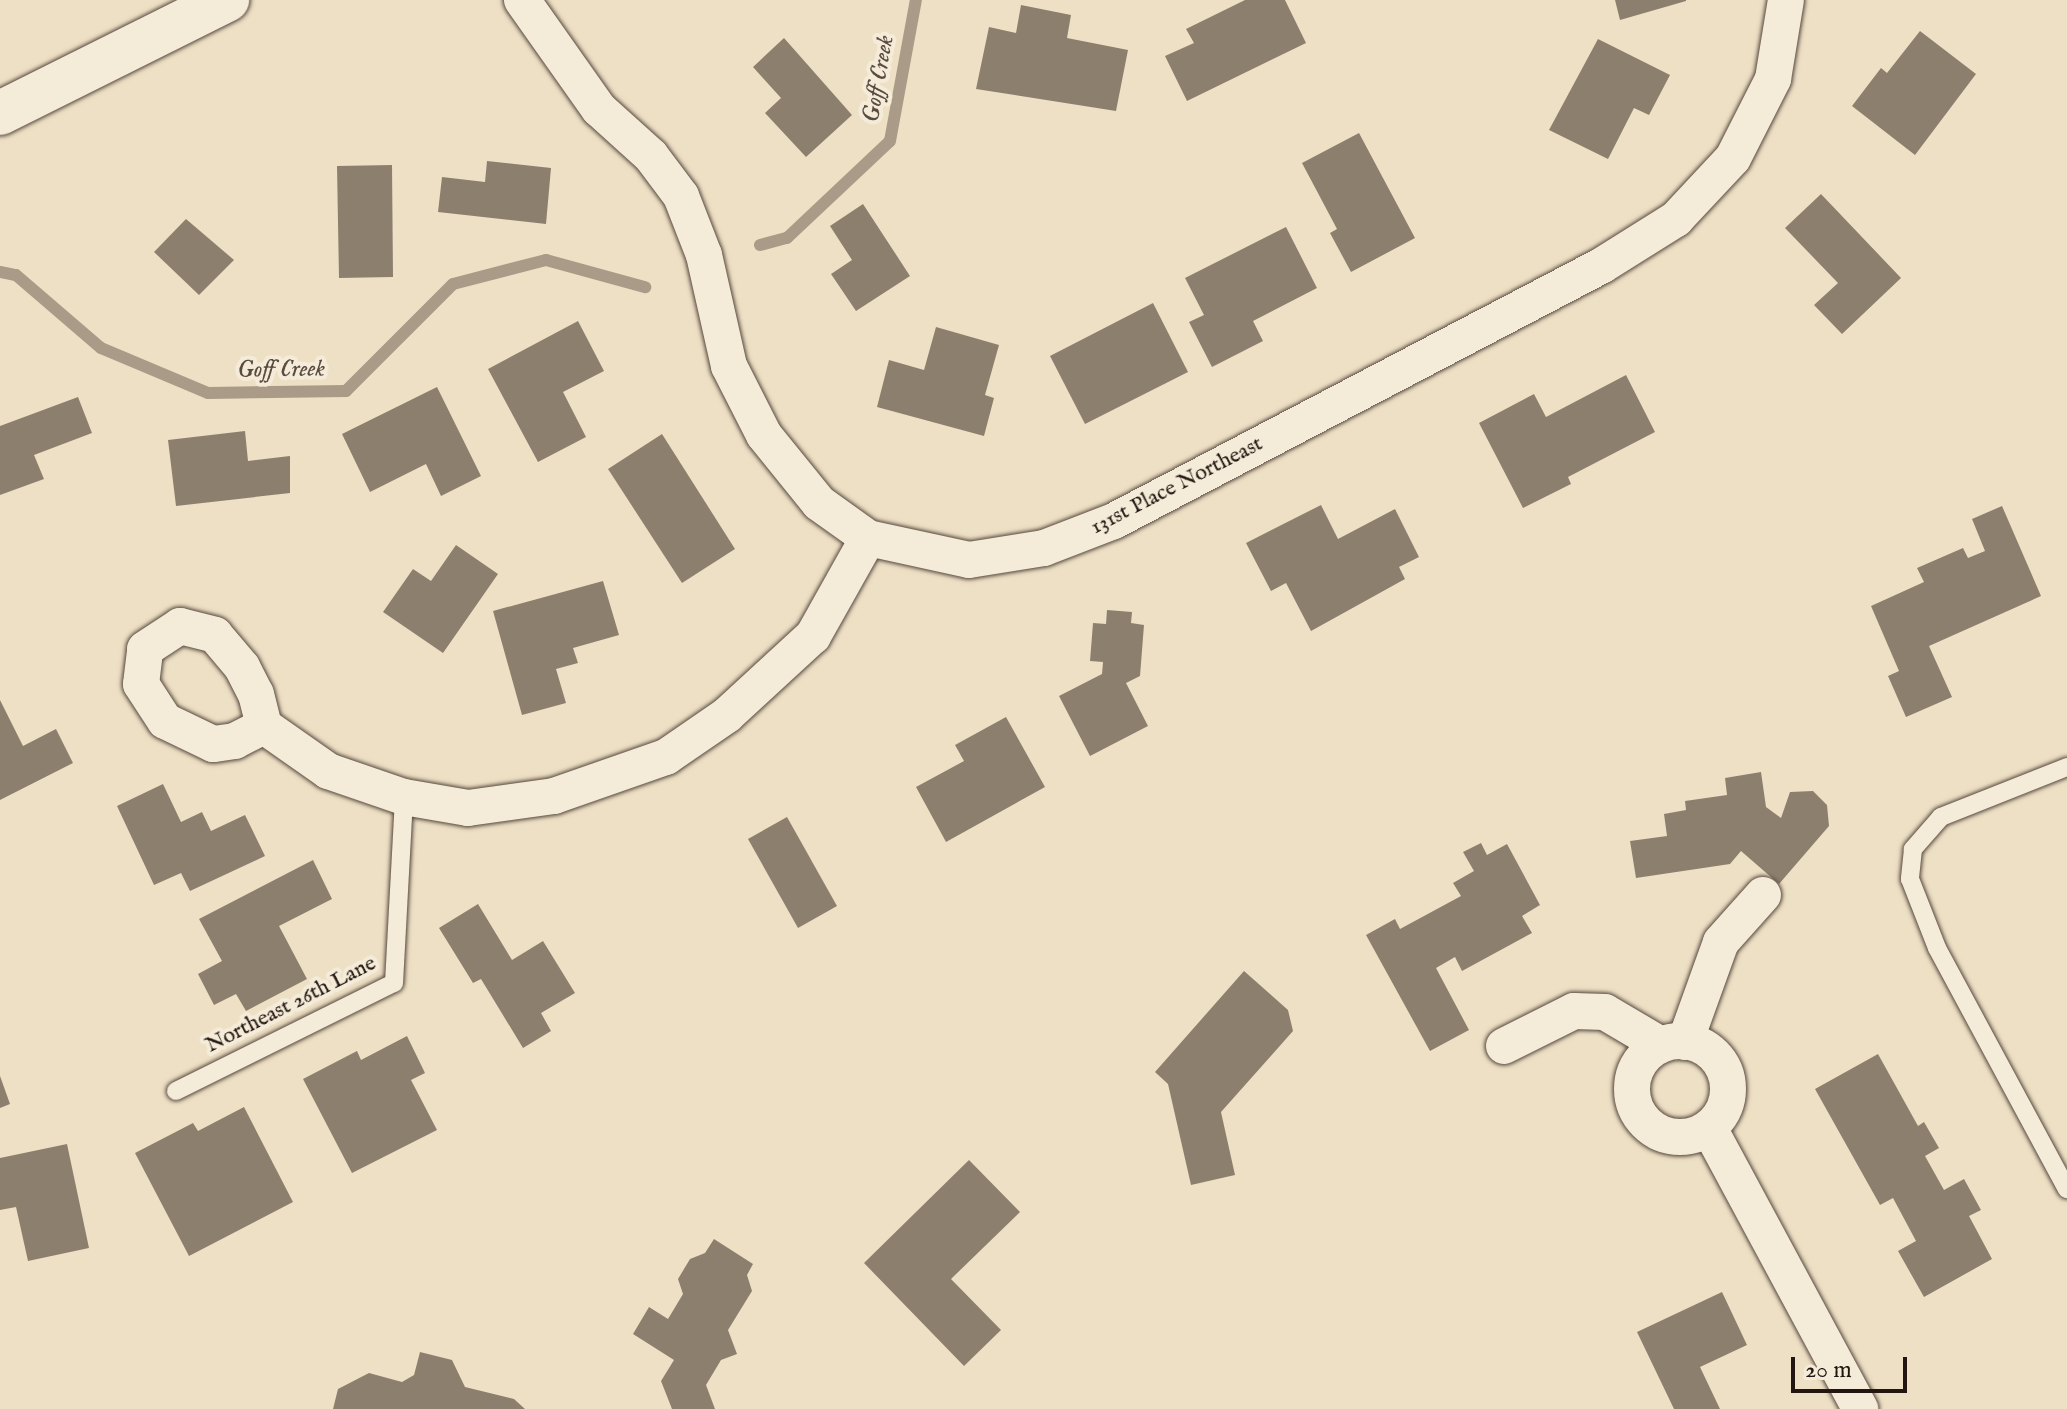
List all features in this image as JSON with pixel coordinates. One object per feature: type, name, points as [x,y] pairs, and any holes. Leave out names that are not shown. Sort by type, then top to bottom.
[{"type":"street","points":[[0,113],[227,0]]},
{"type":"street","points":[[264,726],[328,771],[404,797],[468,808],[554,796],[666,757],[727,715],[813,636],[868,538],[819,503],[764,435],[729,366],[704,255],[681,196],[651,156],[599,109],[522,0]]},
{"type":"street","name":"131st Place Northeast","points":[[868,538],[969,560],[1044,548],[1114,521],[1601,266],[1676,219],[1733,158],[1773,79],[1786,0]]},
{"type":"street","points":[[1504,1046],[1574,1011],[1605,1012],[1673,1043],[1706,1049],[1725,1072],[1726,1103],[1709,1128],[1695,1136],[1663,1135],[1638,1114],[1632,1098],[1637,1067],[1673,1043],[1721,942],[1763,895]]},
{"type":"street","points":[[1709,1128],[1860,1409]]},
{"type":"lane","points":[[2067,767],[1941,817],[1913,849],[1910,879],[1937,948],[2067,1189]]},
{"type":"lane","name":"Northeast 26th Lane","points":[[176,1091],[394,983],[404,797]]},
{"type":"building","points":[[1245,0],[1285,0],[1306,43],[1187,101],[1165,56],[1194,43],[1186,29]]},
{"type":"building","points":[[1615,0],[1686,0],[1686,1],[1620,20]]},
{"type":"building","points":[[1021,5],[1071,15],[1067,38],[1128,50],[1116,111],[976,89],[989,27],[1016,33]]},
{"type":"building","points":[[1920,31],[1976,74],[1915,155],[1852,106],[1881,68],[1887,73]]},
{"type":"building","points":[[784,38],[852,115],[806,157],[765,113],[781,98],[753,67]]},
{"type":"building","points":[[1598,39],[1670,75],[1649,115],[1634,108],[1608,159],[1549,130]]},
{"type":"building","points":[[1359,133],[1415,238],[1351,272],[1330,233],[1337,229],[1302,163]]},
{"type":"building","points":[[487,161],[551,168],[546,224],[438,212],[442,177],[485,182]]},
{"type":"building","points":[[392,165],[393,277],[339,278],[337,166]]},
{"type":"building","points":[[1821,194],[1901,278],[1842,334],[1814,305],[1838,283],[1785,228]]},
{"type":"building","points":[[863,204],[910,276],[856,311],[831,274],[852,260],[830,226]]},
{"type":"building","points":[[186,219],[234,260],[199,295],[154,252]]},
{"type":"building","points":[[1286,227],[1317,288],[1253,321],[1263,341],[1212,367],[1189,322],[1204,315],[1185,278]]},
{"type":"building","points":[[1153,303],[1188,372],[1085,424],[1050,356]]},
{"type":"building","points":[[578,321],[604,371],[563,392],[586,437],[538,462],[488,369]]},
{"type":"building","points":[[936,327],[999,345],[985,395],[994,398],[984,436],[877,407],[889,360],[924,370]]},
{"type":"building","points":[[1626,375],[1655,432],[1568,477],[1571,484],[1523,508],[1479,423],[1534,394],[1546,417]]},
{"type":"building","points":[[437,387],[481,476],[441,496],[426,464],[370,492],[342,434]]},
{"type":"building","points":[[78,397],[92,433],[34,455],[44,479],[0,495],[0,426]]},
{"type":"building","points":[[245,431],[248,461],[290,456],[290,493],[176,506],[168,440]]},
{"type":"building","points":[[662,434],[735,549],[682,583],[608,469]]},
{"type":"building","points":[[1321,505],[1338,539],[1395,509],[1419,557],[1399,567],[1405,579],[1311,631],[1286,583],[1271,591],[1246,543]]},
{"type":"building","points":[[2002,506],[2041,596],[1929,646],[1952,697],[1906,717],[1888,676],[1899,671],[1871,606],[1924,582],[1917,568],[1963,548],[1968,558],[1985,551],[1972,519]]},
{"type":"building","points":[[456,545],[498,574],[443,653],[383,612],[413,569],[431,581]]},
{"type":"building","points":[[603,581],[619,635],[573,648],[578,663],[556,669],[566,703],[522,715],[493,611]]},
{"type":"building","points":[[1107,610],[1132,612],[1131,623],[1144,625],[1140,676],[1126,683],[1148,726],[1090,756],[1059,696],[1102,674],[1103,662],[1090,661],[1093,623],[1106,624]]},
{"type":"building","points":[[0,700],[23,746],[56,729],[73,763],[0,800]]},
{"type":"building","points":[[1006,717],[1045,787],[946,842],[916,787],[964,761],[955,745]]},
{"type":"building","points":[[1761,772],[1766,807],[1781,818],[1790,792],[1813,791],[1827,805],[1829,826],[1779,884],[1741,851],[1730,864],[1636,878],[1630,841],[1667,836],[1664,814],[1686,810],[1685,801],[1727,795],[1725,778]]},
{"type":"building","points":[[163,784],[181,822],[202,812],[211,831],[245,815],[265,856],[190,891],[181,873],[154,885],[117,806]]},
{"type":"building","points":[[787,817],[837,906],[798,928],[748,839]]},
{"type":"building","points":[[1481,843],[1487,855],[1507,844],[1540,905],[1522,916],[1532,933],[1462,971],[1455,957],[1436,968],[1469,1030],[1430,1051],[1366,935],[1395,919],[1400,929],[1461,896],[1453,883],[1474,871],[1463,852]]},
{"type":"building","points":[[313,860],[332,899],[279,926],[307,979],[246,1011],[236,994],[214,1005],[198,974],[222,961],[199,919]]},
{"type":"building","points":[[478,904],[512,960],[543,941],[575,993],[541,1013],[551,1031],[523,1048],[481,979],[473,983],[439,928]]},
{"type":"building","points":[[1244,971],[1288,1010],[1293,1031],[1221,1112],[1235,1175],[1191,1185],[1168,1084],[1155,1072]]},
{"type":"building","points":[[407,1036],[425,1073],[411,1080],[437,1130],[352,1173],[303,1079],[357,1051],[361,1060]]},
{"type":"building","points":[[1878,1054],[1918,1126],[1924,1122],[1939,1148],[1925,1156],[1944,1190],[1964,1179],[1981,1210],[1969,1216],[1992,1259],[1924,1297],[1898,1251],[1916,1241],[1893,1198],[1880,1205],[1815,1089]]},
{"type":"building","points":[[0,1076],[10,1104],[0,1108]]},
{"type":"building","points":[[244,1107],[293,1202],[189,1256],[135,1153],[193,1123],[198,1131]]},
{"type":"building","points":[[67,1144],[89,1248],[28,1261],[16,1207],[0,1210],[0,1158]]},
{"type":"building","points":[[969,1160],[1020,1212],[951,1279],[1001,1330],[964,1366],[864,1263]]},
{"type":"building","points":[[714,1239],[753,1264],[747,1275],[752,1291],[728,1330],[737,1354],[721,1360],[706,1385],[715,1409],[672,1409],[661,1381],[674,1360],[633,1334],[649,1307],[668,1319],[683,1294],[678,1279],[690,1259],[705,1253]]},
{"type":"building","points":[[1722,1292],[1747,1345],[1700,1367],[1720,1409],[1674,1409],[1637,1332]]},
{"type":"building","points":[[420,1352],[452,1360],[465,1387],[514,1399],[525,1409],[333,1409],[338,1389],[369,1373],[402,1382],[414,1375]]},
{"type":"waterway","name":"Goff Creek","points":[[760,245],[787,238],[890,141],[916,0]]},
{"type":"waterway","name":"Goff Creek","points":[[0,272],[16,275],[101,348],[208,393],[346,391],[453,284],[546,260],[645,287]]}]
